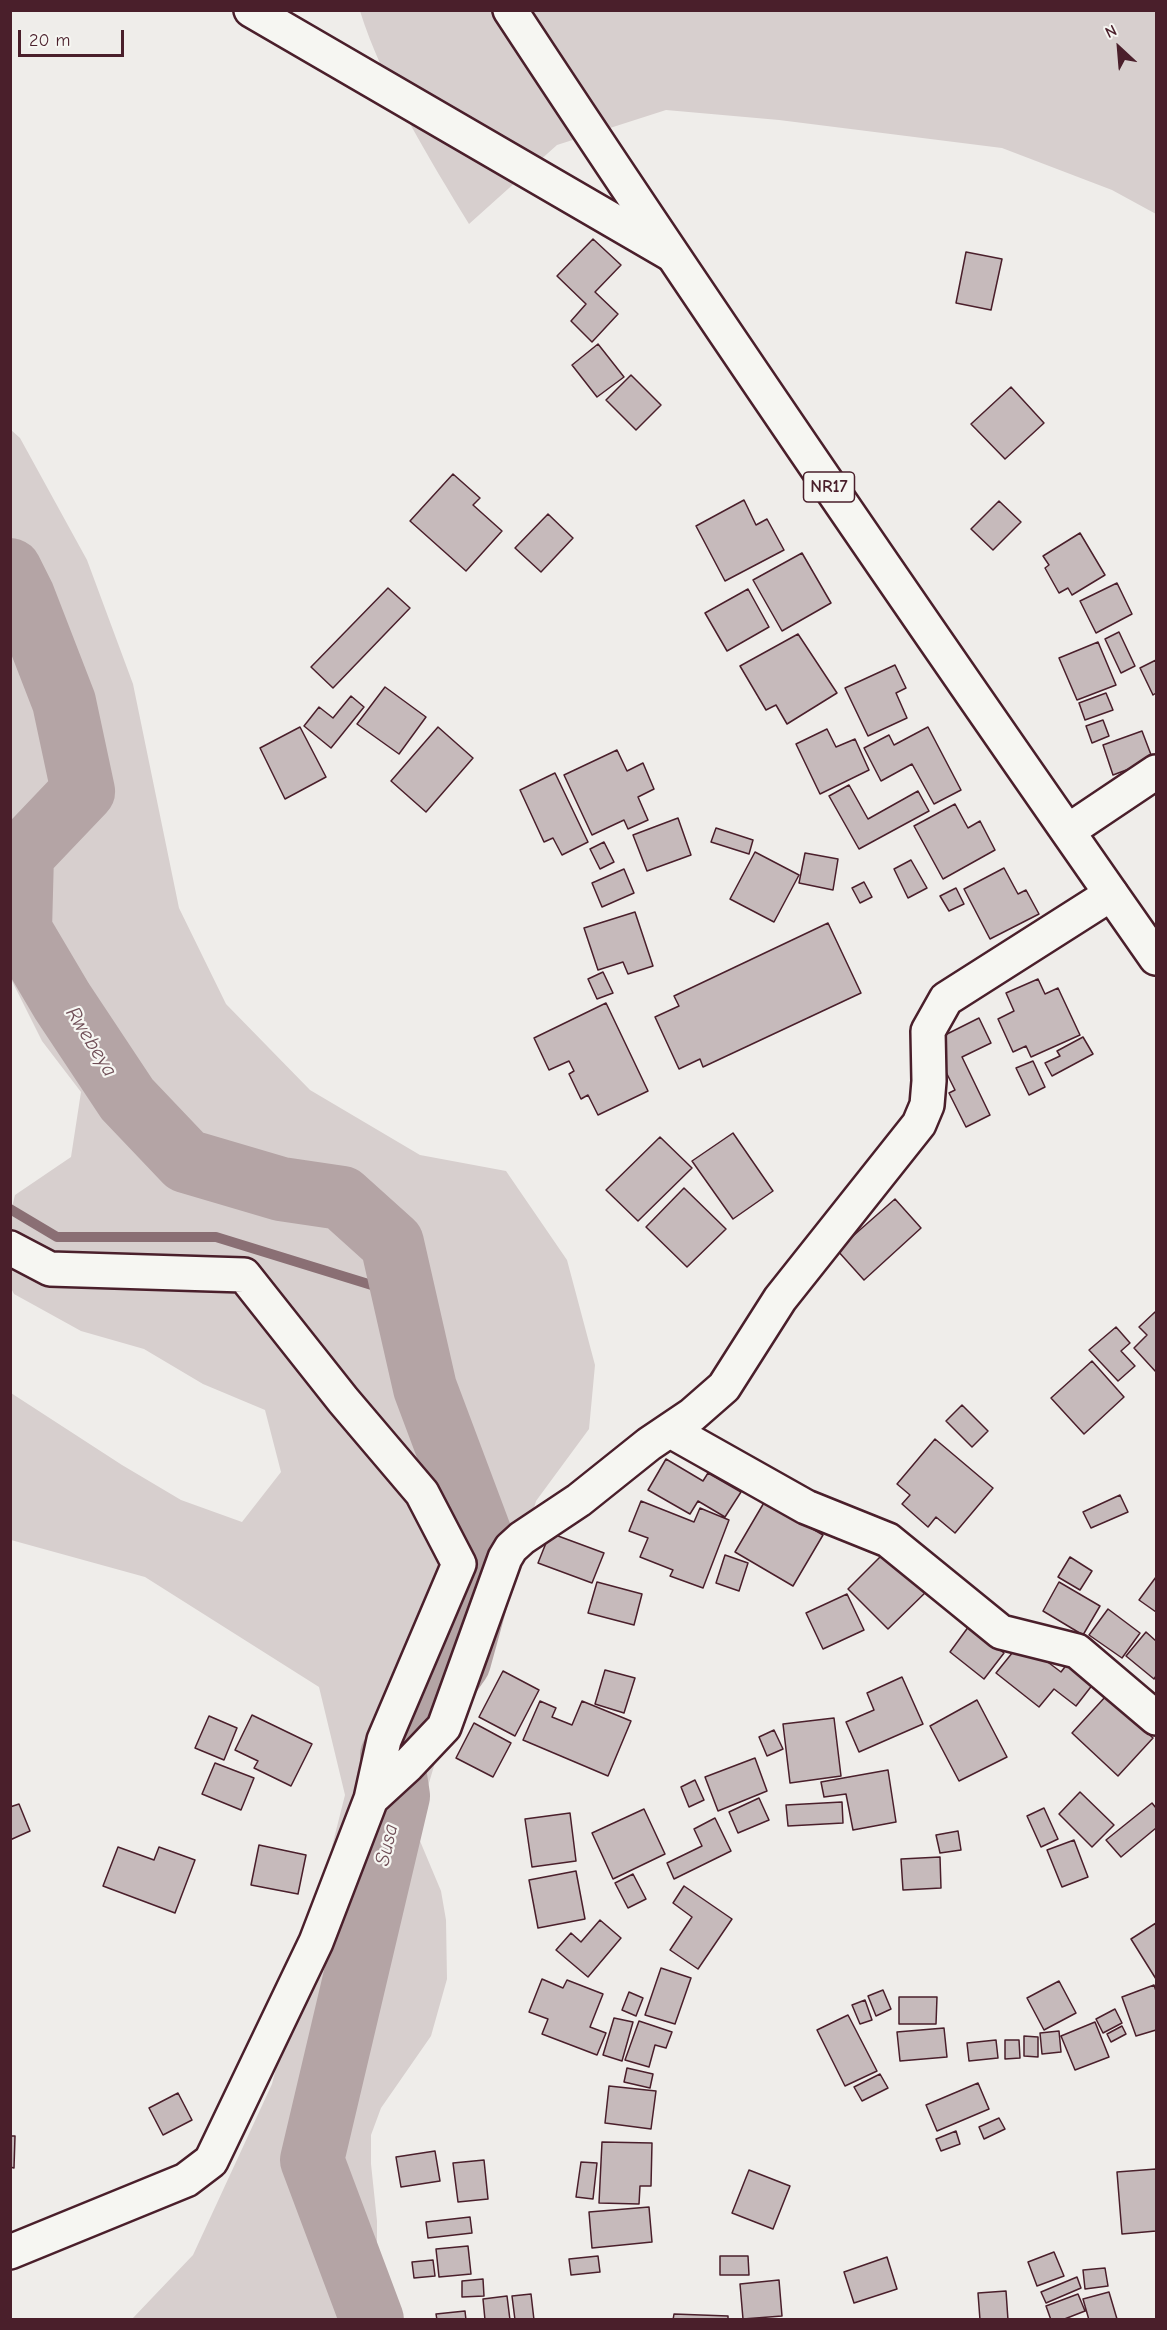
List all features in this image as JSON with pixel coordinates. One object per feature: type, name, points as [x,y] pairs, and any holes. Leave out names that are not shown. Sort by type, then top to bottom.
[{"type":"street","points":[[251,10],[669,253]]},
{"type":"street","name":"NR17","points":[[510,10],[669,253],[965,686],[1156,958]]},
{"type":"street","points":[[1068,831],[1156,772]]},
{"type":"street","points":[[371,1799],[444,1727],[505,1558],[511,1548],[535,1529],[570,1507],[724,1388],[780,1299],[919,1124],[927,1105],[928,1031],[946,999],[1112,894]]},
{"type":"street","points":[[10,1248],[50,1269],[244,1275],[343,1400],[422,1493],[459,1564],[384,1740],[371,1799],[316,1942],[211,2161],[186,2180],[10,2252]]},
{"type":"street","points":[[671,1431],[806,1507],[888,1540],[1001,1632],[1077,1651],[1156,1718]]},
{"type":"shaded area","points":[[360,11],[1156,11],[1156,214],[1112,190],[1002,148],[779,120],[666,110],[557,145],[469,224],[394,93]]},
{"type":"shaded area","points":[[10,429],[20,438],[87,560],[133,684],[179,908],[226,1004],[310,1090],[420,1155],[506,1171],[567,1260],[595,1365],[589,1429],[536,1501],[515,1576],[437,1756],[420,1813],[420,1841],[441,1891],[446,1920],[447,1979],[431,2036],[381,2108],[371,2135],[371,2164],[377,2221],[377,2278],[391,2319],[132,2319],[193,2255],[272,2084],[345,1795],[319,1687],[145,1577],[11,1540],[11,1393],[122,1465],[181,1500],[242,1522],[281,1472],[265,1410],[203,1384],[144,1349],[81,1331],[14,1294],[11,1288],[11,1211],[15,1195],[71,1157],[81,1092],[42,1041],[11,979]]},
{"type":"building","points":[[593,239],[621,265],[595,292],[618,314],[592,342],[571,321],[586,304],[557,276]]},
{"type":"building","points":[[966,252],[1002,259],[991,310],[956,303]]},
{"type":"building","points":[[598,344],[624,377],[597,397],[572,365]]},
{"type":"building","points":[[631,375],[661,405],[636,430],[606,400]]},
{"type":"building","points":[[1011,387],[1044,423],[1005,459],[971,424]]},
{"type":"building","points":[[453,474],[480,498],[473,505],[502,531],[466,571],[410,521]]},
{"type":"building","points":[[744,500],[756,525],[767,519],[784,550],[725,581],[696,526]]},
{"type":"building","points":[[999,501],[1021,522],[993,550],[971,529]]},
{"type":"building","points":[[548,514],[573,538],[541,572],[515,548]]},
{"type":"building","points":[[1080,533],[1105,575],[1072,595],[1068,588],[1059,593],[1045,568],[1049,565],[1043,556]]},
{"type":"building","points":[[802,553],[831,603],[782,631],[753,580]]},
{"type":"building","points":[[1117,583],[1132,614],[1096,633],[1080,601]]},
{"type":"building","points":[[388,588],[410,608],[333,688],[311,667]]},
{"type":"building","points":[[748,589],[769,627],[727,651],[705,613]]},
{"type":"building","points":[[1119,632],[1135,666],[1121,673],[1105,639]]},
{"type":"building","points":[[798,634],[837,693],[787,724],[776,705],[766,710],[740,666]]},
{"type":"building","points":[[1098,642],[1116,685],[1077,700],[1059,658]]},
{"type":"building","points":[[1156,660],[1156,693],[1153,695],[1140,668]]},
{"type":"building","points":[[895,665],[906,688],[896,693],[907,718],[868,736],[845,688]]},
{"type":"building","points":[[385,687],[426,717],[399,754],[357,724]]},
{"type":"building","points":[[1106,693],[1113,710],[1085,720],[1079,703]]},
{"type":"building","points":[[351,696],[364,707],[331,748],[304,726],[319,707],[333,718]]},
{"type":"building","points":[[1103,720],[1109,736],[1092,743],[1086,726]]},
{"type":"building","points":[[300,727],[326,777],[285,799],[260,748]]},
{"type":"building","points":[[438,727],[473,758],[426,812],[391,781]]},
{"type":"building","points":[[928,727],[961,790],[934,804],[912,764],[881,781],[864,748],[889,735],[894,745]]},
{"type":"building","points":[[827,729],[836,747],[855,739],[869,770],[820,794],[796,744]]},
{"type":"building","points":[[1142,731],[1153,760],[1113,775],[1103,745]]},
{"type":"building","points":[[617,750],[627,771],[643,763],[654,789],[638,797],[648,820],[628,829],[624,820],[592,835],[564,775]]},
{"type":"building","points":[[555,773],[588,842],[562,855],[553,838],[544,842],[520,790]]},
{"type":"building","points":[[849,785],[868,819],[918,791],[929,811],[859,849],[829,796]]},
{"type":"building","points":[[955,804],[968,828],[980,821],[995,850],[943,879],[914,826]]},
{"type":"building","points":[[678,818],[691,855],[647,871],[633,835]]},
{"type":"building","points":[[716,828],[753,840],[749,854],[711,842]]},
{"type":"building","points":[[604,842],[614,862],[600,869],[590,849]]},
{"type":"building","points":[[755,852],[799,875],[774,922],[730,899]]},
{"type":"building","points":[[805,853],[838,859],[833,890],[799,883]]},
{"type":"building","points":[[911,860],[927,888],[908,898],[894,869]]},
{"type":"building","points":[[1004,868],[1018,894],[1026,890],[1039,914],[990,939],[964,889]]},
{"type":"building","points":[[624,869],[634,893],[602,907],[592,883]]},
{"type":"building","points":[[864,882],[872,897],[860,903],[852,888]]},
{"type":"building","points":[[956,888],[964,904],[949,911],[940,896]]},
{"type":"building","points":[[635,912],[653,966],[628,974],[623,962],[598,970],[584,928]]},
{"type":"building","points":[[828,923],[861,993],[703,1067],[700,1059],[679,1069],[655,1017],[679,1006],[674,996]]},
{"type":"building","points":[[603,972],[613,993],[597,999],[588,979]]},
{"type":"building","points":[[1038,979],[1045,994],[1058,988],[1080,1035],[1031,1057],[1026,1046],[1013,1052],[998,1019],[1014,1011],[1006,993]]},
{"type":"building","points":[[606,1003],[648,1091],[598,1115],[588,1095],[581,1099],[569,1074],[574,1071],[569,1061],[549,1070],[534,1038]]},
{"type":"building","points":[[979,1018],[991,1043],[962,1057],[990,1115],[966,1127],[949,1093],[955,1090],[931,1042]]},
{"type":"building","points":[[1083,1037],[1093,1054],[1052,1076],[1045,1063],[1060,1056],[1057,1051]]},
{"type":"building","points":[[1033,1061],[1045,1087],[1029,1095],[1016,1068]]},
{"type":"building","points":[[733,1133],[773,1191],[733,1219],[692,1161]]},
{"type":"building","points":[[660,1137],[692,1168],[638,1221],[606,1190]]},
{"type":"building","points":[[684,1188],[726,1229],[687,1267],[646,1227]]},
{"type":"building","points":[[895,1199],[921,1228],[864,1280],[837,1250]]},
{"type":"building","points":[[1155,1312],[1156,1372],[1134,1348],[1147,1335],[1139,1327]]},
{"type":"building","points":[[1116,1327],[1130,1343],[1121,1351],[1135,1366],[1118,1381],[1089,1350]]},
{"type":"building","points":[[1092,1361],[1124,1397],[1084,1434],[1051,1398]]},
{"type":"building","points":[[962,1405],[988,1431],[972,1447],[946,1421]]},
{"type":"building","points":[[935,1439],[993,1488],[955,1533],[936,1517],[928,1527],[902,1504],[910,1495],[897,1484]]},
{"type":"building","points":[[666,1459],[703,1481],[708,1473],[741,1492],[725,1517],[698,1501],[690,1514],[648,1490]]},
{"type":"building","points":[[1120,1495],[1128,1512],[1091,1528],[1083,1512]]},
{"type":"building","points":[[641,1501],[694,1522],[700,1508],[729,1520],[703,1588],[670,1576],[673,1570],[640,1557],[648,1538],[629,1531]]},
{"type":"building","points":[[765,1501],[823,1535],[793,1586],[735,1552]]},
{"type":"building","points":[[550,1533],[604,1553],[592,1583],[538,1563]]},
{"type":"building","points":[[889,1548],[929,1589],[888,1629],[848,1589]]},
{"type":"building","points":[[725,1555],[748,1563],[739,1591],[716,1583]]},
{"type":"building","points":[[1070,1557],[1092,1571],[1080,1590],[1058,1577]]},
{"type":"building","points":[[1156,1577],[1156,1612],[1139,1600]]},
{"type":"building","points":[[597,1582],[642,1594],[634,1625],[588,1613]]},
{"type":"building","points":[[1059,1582],[1100,1606],[1083,1635],[1043,1611]]},
{"type":"building","points":[[847,1594],[864,1630],[823,1649],[806,1613]]},
{"type":"building","points":[[1108,1609],[1140,1633],[1122,1658],[1089,1635]]},
{"type":"building","points":[[969,1626],[1004,1653],[984,1679],[950,1652]]},
{"type":"building","points":[[1146,1632],[1156,1641],[1156,1676],[1154,1679],[1126,1656]]},
{"type":"building","points":[[1021,1642],[1061,1672],[1071,1659],[1097,1679],[1076,1706],[1054,1689],[1039,1707],[996,1673]]},
{"type":"building","points":[[605,1670],[635,1678],[624,1713],[595,1704]]},
{"type":"building","points":[[503,1671],[539,1690],[515,1736],[479,1717]]},
{"type":"building","points":[[902,1677],[923,1724],[859,1752],[846,1722],[874,1710],[867,1693]]},
{"type":"building","points":[[1106,1696],[1153,1738],[1118,1776],[1072,1733]]},
{"type":"building","points":[[977,1700],[1007,1757],[959,1781],[930,1726]]},
{"type":"building","points":[[540,1701],[556,1708],[552,1717],[572,1725],[582,1701],[631,1721],[608,1776],[523,1740]]},
{"type":"building","points":[[252,1715],[312,1744],[291,1786],[254,1768],[258,1761],[235,1750]]},
{"type":"building","points":[[209,1716],[237,1728],[224,1760],[195,1748]]},
{"type":"building","points":[[834,1718],[841,1776],[790,1783],[783,1724]]},
{"type":"building","points":[[474,1723],[511,1743],[493,1777],[456,1758]]},
{"type":"building","points":[[774,1730],[783,1749],[767,1756],[759,1737]]},
{"type":"building","points":[[755,1758],[767,1791],[718,1811],[705,1777]]},
{"type":"building","points":[[215,1763],[254,1778],[241,1810],[202,1794]]},
{"type":"building","points":[[888,1770],[896,1822],[853,1830],[846,1794],[824,1797],[821,1782]]},
{"type":"building","points":[[695,1780],[704,1800],[689,1807],[681,1787]]},
{"type":"building","points":[[1080,1792],[1114,1825],[1092,1847],[1059,1814]]},
{"type":"building","points":[[759,1798],[769,1820],[738,1833],[729,1812]]},
{"type":"building","points":[[842,1802],[843,1823],[788,1826],[786,1805]]},
{"type":"building","points":[[1152,1803],[1156,1808],[1156,1828],[1121,1857],[1106,1840]]},
{"type":"building","points":[[19,1804],[30,1831],[10,1840],[10,1807]]},
{"type":"building","points":[[1044,1808],[1058,1839],[1041,1847],[1027,1816]]},
{"type":"building","points":[[644,1809],[665,1854],[613,1879],[592,1833]]},
{"type":"building","points":[[570,1813],[576,1861],[532,1867],[525,1819]]},
{"type":"building","points":[[715,1818],[731,1851],[674,1879],[667,1863],[702,1846],[694,1829]]},
{"type":"building","points":[[958,1831],[961,1850],[940,1853],[936,1835]]},
{"type":"building","points":[[1074,1840],[1088,1877],[1062,1887],[1047,1850]]},
{"type":"building","points":[[259,1845],[306,1855],[298,1894],[251,1885]]},
{"type":"building","points":[[118,1847],[154,1860],[159,1847],[195,1860],[175,1913],[103,1886]]},
{"type":"building","points":[[940,1857],[941,1888],[903,1890],[901,1859]]},
{"type":"building","points":[[576,1871],[585,1919],[538,1928],[529,1880]]},
{"type":"building","points":[[633,1874],[646,1899],[628,1908],[615,1883]]},
{"type":"building","points":[[684,1886],[732,1919],[698,1969],[670,1950],[692,1917],[673,1903]]},
{"type":"building","points":[[600,1920],[621,1938],[588,1977],[556,1950],[571,1933],[581,1942]]},
{"type":"building","points":[[1156,1923],[1156,1979],[1131,1939]]},
{"type":"building","points":[[661,1968],[691,1978],[675,2024],[645,2015]]},
{"type":"building","points":[[542,1979],[563,1988],[567,1980],[603,1994],[590,2027],[606,2033],[597,2055],[542,2034],[548,2019],[529,2012]]},
{"type":"building","points":[[1059,1981],[1076,2013],[1044,2030],[1027,1998]]},
{"type":"building","points":[[1154,1985],[1156,2030],[1136,2036],[1122,1997]]},
{"type":"building","points":[[883,1990],[891,2009],[876,2016],[868,1996]]},
{"type":"building","points":[[629,1992],[643,1998],[636,2016],[622,2010]]},
{"type":"building","points":[[899,1997],[937,1997],[936,2024],[899,2024]]},
{"type":"building","points":[[865,2000],[872,2020],[860,2024],[852,2005]]},
{"type":"building","points":[[1115,2009],[1122,2023],[1103,2033],[1096,2019]]},
{"type":"building","points":[[848,2015],[877,2071],[845,2086],[817,2030]]},
{"type":"building","points":[[614,2018],[633,2022],[622,2061],[603,2055]]},
{"type":"building","points":[[639,2021],[672,2032],[666,2048],[655,2045],[649,2067],[625,2060]]},
{"type":"building","points":[[1095,2022],[1109,2057],[1075,2070],[1061,2036]]},
{"type":"building","points":[[1122,2026],[1126,2034],[1111,2042],[1107,2034]]},
{"type":"building","points":[[944,2028],[947,2057],[900,2061],[897,2032]]},
{"type":"building","points":[[1059,2031],[1061,2052],[1042,2054],[1040,2033]]},
{"type":"building","points":[[1024,2036],[1038,2037],[1038,2057],[1024,2056]]},
{"type":"building","points":[[996,2040],[998,2058],[969,2061],[967,2043]]},
{"type":"building","points":[[1005,2040],[1019,2040],[1020,2058],[1005,2059]]},
{"type":"building","points":[[627,2068],[653,2074],[650,2088],[624,2082]]},
{"type":"building","points":[[880,2074],[888,2088],[862,2101],[854,2087]]},
{"type":"building","points":[[978,2083],[989,2109],[937,2131],[926,2105]]},
{"type":"building","points":[[609,2086],[656,2091],[651,2129],[605,2123]]},
{"type":"building","points":[[178,2093],[192,2120],[163,2135],[149,2108]]},
{"type":"building","points":[[999,2118],[1005,2129],[984,2139],[979,2127]]},
{"type":"building","points":[[956,2131],[960,2144],[941,2151],[936,2139]]},
{"type":"building","points":[[10,2136],[15,2136],[14,2168],[10,2167]]},
{"type":"building","points":[[602,2142],[652,2143],[651,2186],[640,2186],[639,2204],[599,2203]]},
{"type":"building","points":[[435,2151],[440,2181],[401,2187],[396,2157]]},
{"type":"building","points":[[484,2160],[488,2199],[458,2202],[453,2163]]},
{"type":"building","points":[[581,2162],[597,2163],[593,2199],[576,2197]]},
{"type":"building","points":[[1156,2169],[1156,2231],[1122,2234],[1117,2172]]},
{"type":"building","points":[[749,2170],[790,2186],[773,2229],[732,2213]]},
{"type":"building","points":[[649,2207],[652,2242],[592,2248],[589,2212]]},
{"type":"building","points":[[470,2217],[472,2233],[428,2238],[426,2222]]},
{"type":"building","points":[[468,2246],[471,2274],[439,2277],[436,2249]]},
{"type":"building","points":[[1054,2252],[1064,2276],[1037,2286],[1028,2262]]},
{"type":"building","points":[[598,2256],[600,2272],[571,2275],[569,2259]]},
{"type":"building","points":[[720,2256],[748,2256],[749,2275],[720,2275]]},
{"type":"building","points":[[887,2257],[897,2289],[854,2303],[844,2272]]},
{"type":"building","points":[[433,2260],[435,2276],[414,2278],[412,2262]]},
{"type":"building","points":[[1105,2268],[1108,2286],[1085,2289],[1083,2270]]},
{"type":"building","points":[[1077,2277],[1081,2288],[1046,2303],[1041,2292]]},
{"type":"building","points":[[483,2279],[484,2296],[462,2297],[462,2281]]},
{"type":"building","points":[[779,2280],[782,2316],[743,2319],[740,2284]]},
{"type":"building","points":[[1006,2291],[1008,2320],[980,2320],[978,2293]]},
{"type":"building","points":[[1109,2292],[1117,2319],[1089,2320],[1083,2299]]},
{"type":"building","points":[[531,2294],[534,2320],[515,2320],[512,2296]]},
{"type":"building","points":[[1078,2294],[1085,2311],[1062,2320],[1051,2320],[1046,2306]]},
{"type":"building","points":[[507,2296],[510,2320],[485,2320],[483,2299]]},
{"type":"building","points":[[465,2311],[466,2320],[437,2320],[436,2314]]},
{"type":"building","points":[[674,2314],[728,2316],[728,2320],[673,2320]]},
{"type":"waterway","name":"Rwebeya","points":[[10,570],[23,596],[64,702],[83,791],[22,855],[20,930],[62,1001],[127,1099],[186,1161],[281,1189],[342,1198],[392,1243],[425,1388],[488,1556],[459,1661],[392,1756],[398,1796],[312,2160],[372,2320]]},
{"type":"waterway","points":[[10,1209],[57,1237],[216,1237],[404,1295]]},
{"type":"water label","name":"Susa","points":[[387,1845]]}]
